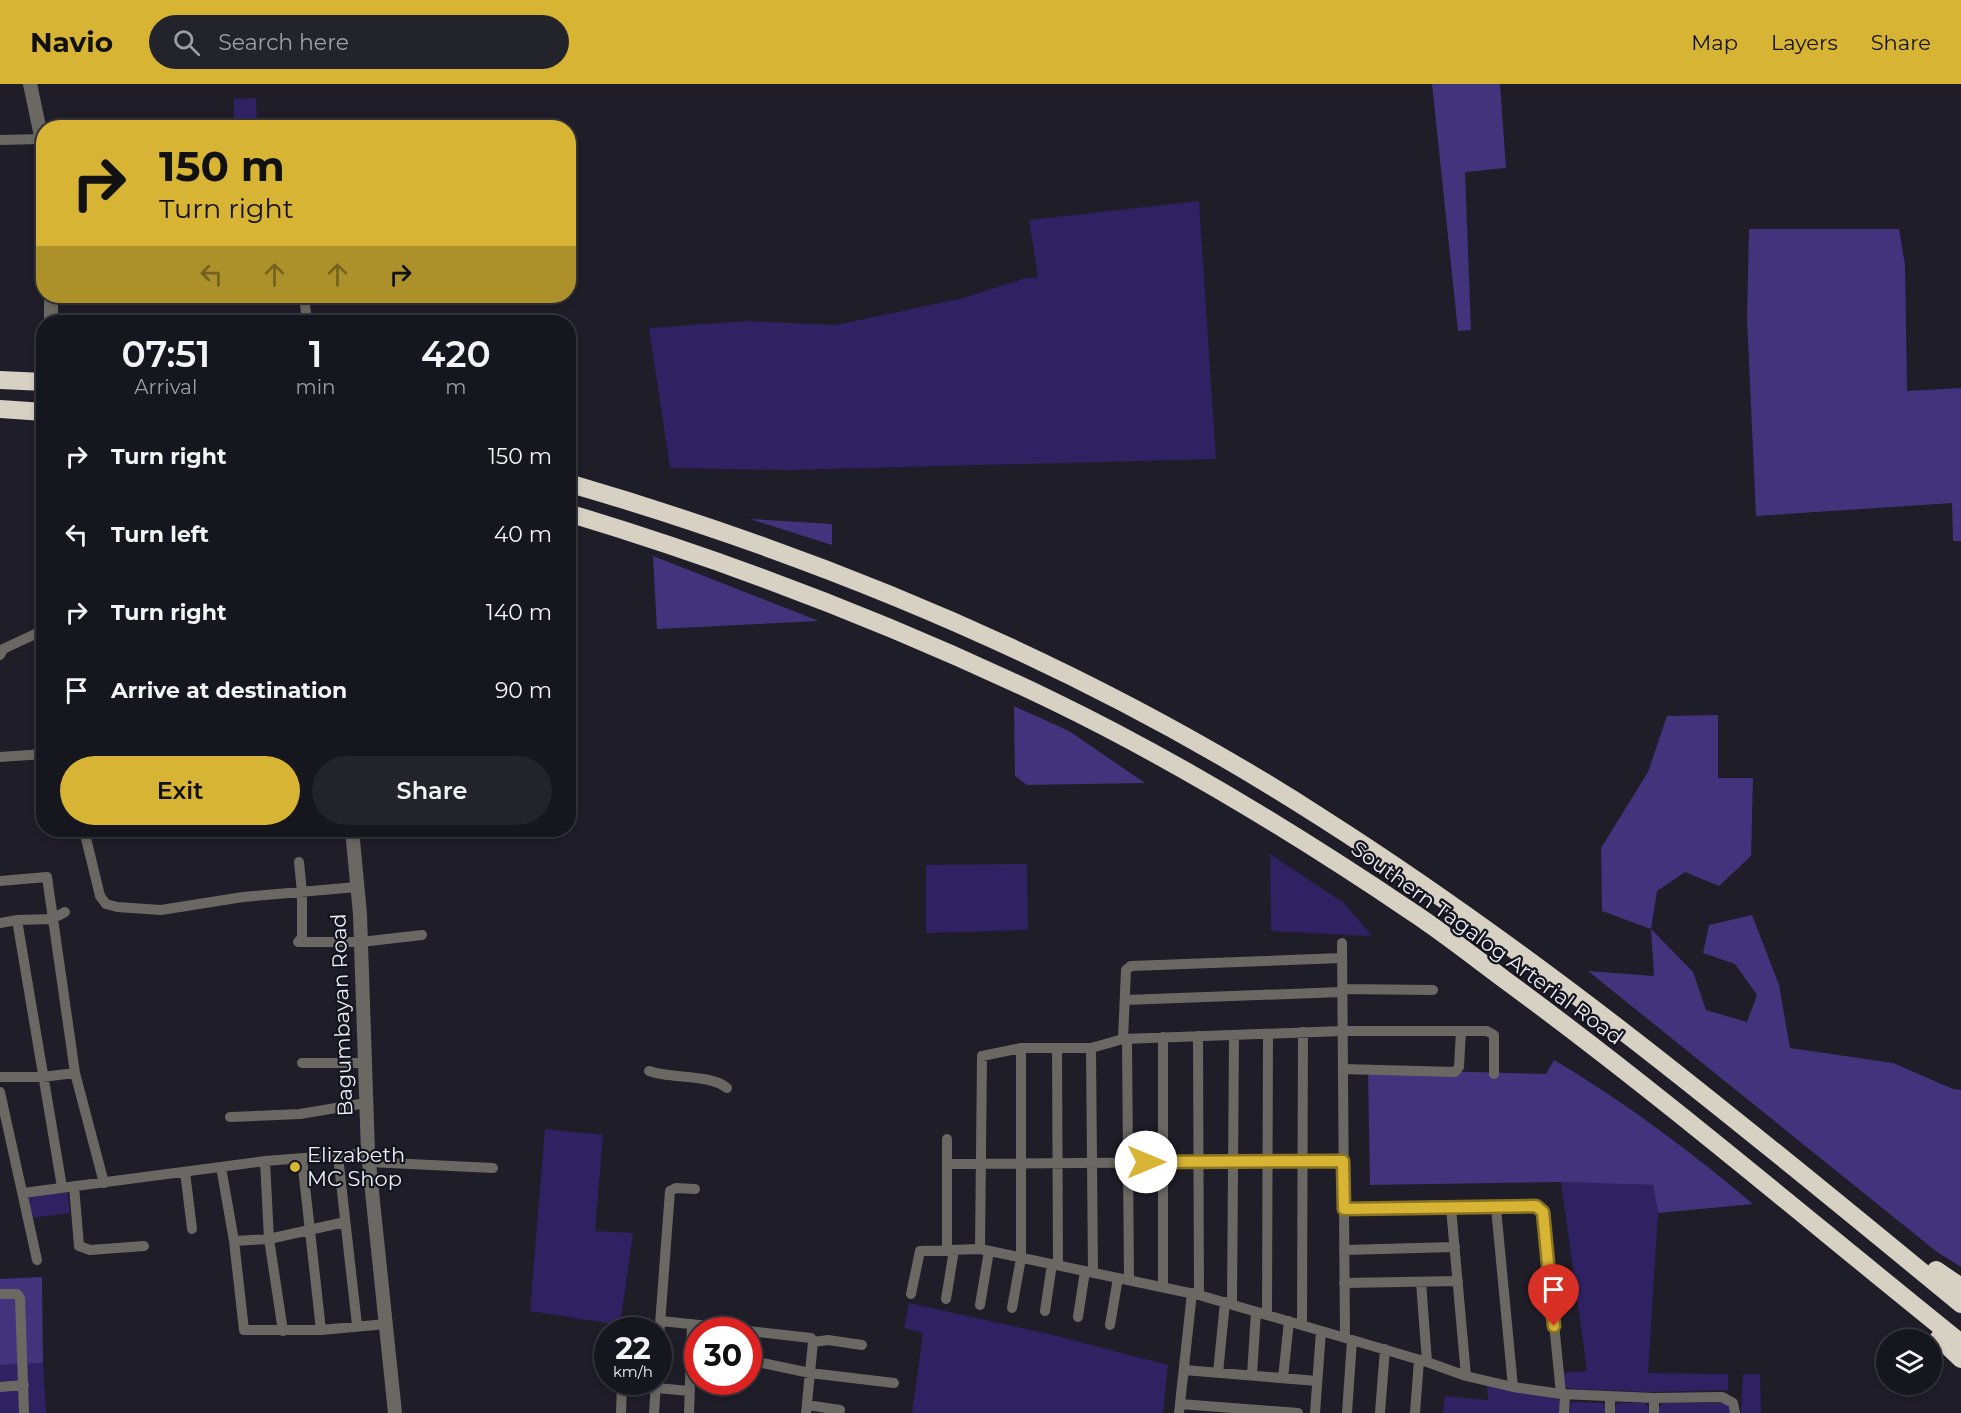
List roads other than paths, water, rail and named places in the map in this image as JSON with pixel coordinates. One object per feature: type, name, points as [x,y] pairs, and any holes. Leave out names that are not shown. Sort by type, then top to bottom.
[{"type":"highway","points":[[0,380],[36,382]]},
{"type":"highway","points":[[0,409],[36,411]]},
{"type":"highway","name":"Southern Tagalog Arterial Road","points":[[576,485],[646,506],[788,555],[912,604],[1065,675],[1206,747],[1322,817],[1560,984],[1680,1074],[1961,1304]]},
{"type":"highway","name":"Southern Tagalog Arterial Road","points":[[576,516],[772,580],[895,629],[1053,701],[1194,776],[1307,843],[1415,914],[1659,1097],[1961,1343]]},
{"type":"highway","points":[[1850,1212],[1961,1287]]},
{"type":"highway","points":[[1802,1215],[1961,1359]]},
{"type":"street","points":[[30,84],[37,120]]},
{"type":"street","points":[[0,140],[36,144]]},
{"type":"street","points":[[0,654],[3,649],[36,634]]},
{"type":"street","points":[[0,757],[36,755]]},
{"type":"street","points":[[86,837],[100,896],[106,904],[117,907],[161,910],[243,897],[357,887]]},
{"type":"street","name":"Bagumbayan Road","points":[[353,837],[361,942],[369,1157],[395,1413]]},
{"type":"street","points":[[299,862],[302,892],[302,938],[298,942],[361,942],[423,935]]},
{"type":"street","points":[[0,881],[47,877],[75,1073],[104,1183]]},
{"type":"street","points":[[0,923],[52,919],[65,912]]},
{"type":"street","points":[[17,920],[62,1187]]},
{"type":"street","points":[[1342,943],[1347,1413]]},
{"type":"street","points":[[1110,1325],[1123,1279],[1128,1163],[1126,970],[1131,966],[1342,958]]},
{"type":"street","points":[[1125,1000],[1342,991],[1433,990]]},
{"type":"street","points":[[980,1305],[985,1250],[981,1164],[982,1056],[1021,1048],[1091,1048],[1125,1039],[1163,1037],[1342,1031],[1487,1031],[1494,1035],[1494,1074]]},
{"type":"street","points":[[1342,1069],[1455,1072],[1459,1067],[1461,1031]]},
{"type":"street","points":[[1302,1325],[1303,1032]]},
{"type":"street","points":[[1251,1375],[1262,1313],[1268,1162],[1268,1034]]},
{"type":"street","points":[[1218,1373],[1228,1303],[1233,1162],[1234,1035]]},
{"type":"street","points":[[1198,1036],[1199,1162],[1196,1294],[1180,1408],[1298,1413]]},
{"type":"street","points":[[1163,1037],[1163,1287]]},
{"type":"street","points":[[1012,1308],[1021,1258],[1021,1048]]},
{"type":"street","points":[[1045,1311],[1055,1265],[1057,1048]]},
{"type":"street","points":[[1078,1317],[1089,1272],[1092,1163],[1091,1048]]},
{"type":"street","points":[[302,1063],[365,1063]]},
{"type":"street","points":[[649,1071],[664,1076],[719,1081],[727,1088]]},
{"type":"street","points":[[0,1077],[42,1077],[75,1073]]},
{"type":"street","points":[[0,1092],[4,1137],[23,1193],[37,1260]]},
{"type":"street","points":[[230,1117],[300,1114],[366,1102]]},
{"type":"street","points":[[946,1299],[951,1250],[947,1138]]},
{"type":"street","points":[[23,1193],[265,1161],[338,1156],[493,1168]]},
{"type":"street","points":[[338,1156],[357,1325]]},
{"type":"street","points":[[302,1159],[321,1330]]},
{"type":"street","points":[[265,1161],[269,1239],[283,1331]]},
{"type":"street","points":[[947,1164],[1343,1161]]},
{"type":"street","points":[[221,1167],[234,1241],[244,1330],[321,1330],[386,1324]]},
{"type":"street","points":[[185,1172],[192,1229]]},
{"type":"street","points":[[74,1186],[79,1246],[90,1250],[144,1246]]},
{"type":"street","points":[[661,1317],[670,1191],[676,1188],[695,1189]]},
{"type":"street","points":[[1344,1209],[1536,1206],[1543,1212],[1564,1413]]},
{"type":"street","points":[[1452,1208],[1466,1376]]},
{"type":"street","points":[[1496,1208],[1513,1387]]},
{"type":"street","points":[[234,1241],[269,1239],[345,1222]]},
{"type":"street","points":[[1344,1250],[1455,1247]]},
{"type":"street","points":[[911,1294],[920,1251],[985,1250],[1196,1294],[1424,1361],[1466,1376],[1513,1387],[1563,1394],[1610,1397],[1722,1396],[1733,1403],[1735,1413]]},
{"type":"street","points":[[1344,1283],[1458,1281]]},
{"type":"street","points":[[1415,1413],[1424,1361],[1421,1282]]},
{"type":"street","points":[[0,1294],[17,1294],[20,1298],[24,1413]]},
{"type":"street","points":[[1283,1378],[1289,1321]]},
{"type":"street","points":[[1315,1413],[1321,1331]]},
{"type":"street","points":[[762,1333],[811,1338],[813,1342],[806,1409],[840,1410]]},
{"type":"street","points":[[813,1342],[828,1340],[862,1345]]},
{"type":"street","points":[[1380,1413],[1385,1350]]},
{"type":"street","points":[[762,1363],[810,1373],[894,1383]]},
{"type":"street","points":[[1184,1370],[1317,1381]]},
{"type":"street","points":[[0,1386],[24,1385]]},
{"type":"street","points":[[621,1413],[622,1395]]},
{"type":"street","points":[[654,1413],[655,1395]]},
{"type":"street","points":[[689,1413],[690,1395]]},
{"type":"street","points":[[1610,1397],[1610,1413]]},
{"type":"street","points":[[1654,1398],[1654,1413]]},
{"type":"place","name":"Elizabeth MC Shop","points":[[295,1167]]}]
